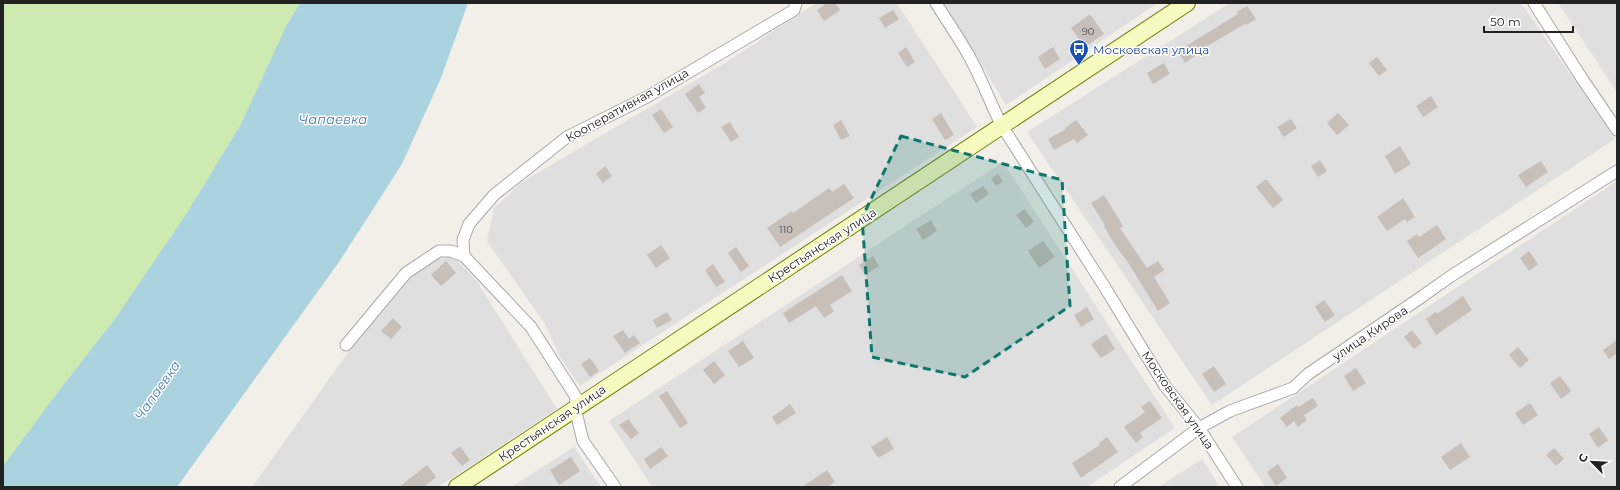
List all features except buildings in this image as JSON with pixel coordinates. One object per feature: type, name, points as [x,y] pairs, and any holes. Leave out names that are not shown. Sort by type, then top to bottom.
[{"type":"street","name":"Кооперативная улица","points":[[464,256],[463,240],[469,224],[494,195],[567,137],[647,97],[794,10],[796,3]]},
{"type":"street","name":"Московская улица","points":[[936,3],[969,55],[984,84],[989,102],[1002,126],[1104,286],[1165,386],[1199,428],[1237,487]]},
{"type":"street","name":"Крестьянская улица","points":[[457,487],[1187,3]]},
{"type":"street","points":[[1534,3],[1617,130]]},
{"type":"street","name":"улица Кирова","points":[[1120,487],[1199,428],[1230,411],[1293,388],[1308,374],[1451,276],[1617,171]]},
{"type":"street","points":[[346,345],[406,273],[439,251],[451,251],[464,256],[531,327],[576,397],[575,408],[582,441],[615,487]]},
{"type":"highlighted area","points":[[901,136],[1062,180],[1070,306],[965,377],[872,357],[862,218]]},
{"type":"shaded area","points":[[816,3],[897,3],[977,127],[580,386],[560,357],[545,324],[487,241],[494,208],[522,182],[730,60]]},
{"type":"shaded area","points":[[944,3],[1158,3],[1006,105]]},
{"type":"shaded area","points":[[1230,3],[1521,3],[1615,139],[1212,405],[1027,132]]},
{"type":"shaded area","points":[[1558,3],[1617,3],[1617,92]]},
{"type":"shaded area","points":[[1003,162],[1175,428],[1087,487],[652,487],[609,421]]},
{"type":"shaded area","points":[[1617,181],[1617,487],[1265,487],[1232,437]]},
{"type":"shaded area","points":[[452,255],[476,280],[557,409],[438,487],[252,487],[356,341],[413,273],[440,256],[442,259]]},
{"type":"shaded area","points":[[574,447],[601,487],[511,487]]},
{"type":"shaded area","points":[[1202,459],[1220,487],[1159,487]]},
{"type":"green space","points":[[3,3],[300,3],[286,26],[241,124],[185,216],[114,320],[3,466]]},
{"type":"water","name":"Чапаевка","points":[[300,3],[468,3],[441,78],[402,164],[339,262],[177,487],[3,487],[3,466],[114,320],[185,216],[241,124],[286,26]]},
{"type":"place","name":"Московская улица","points":[[1079,66]]}]
